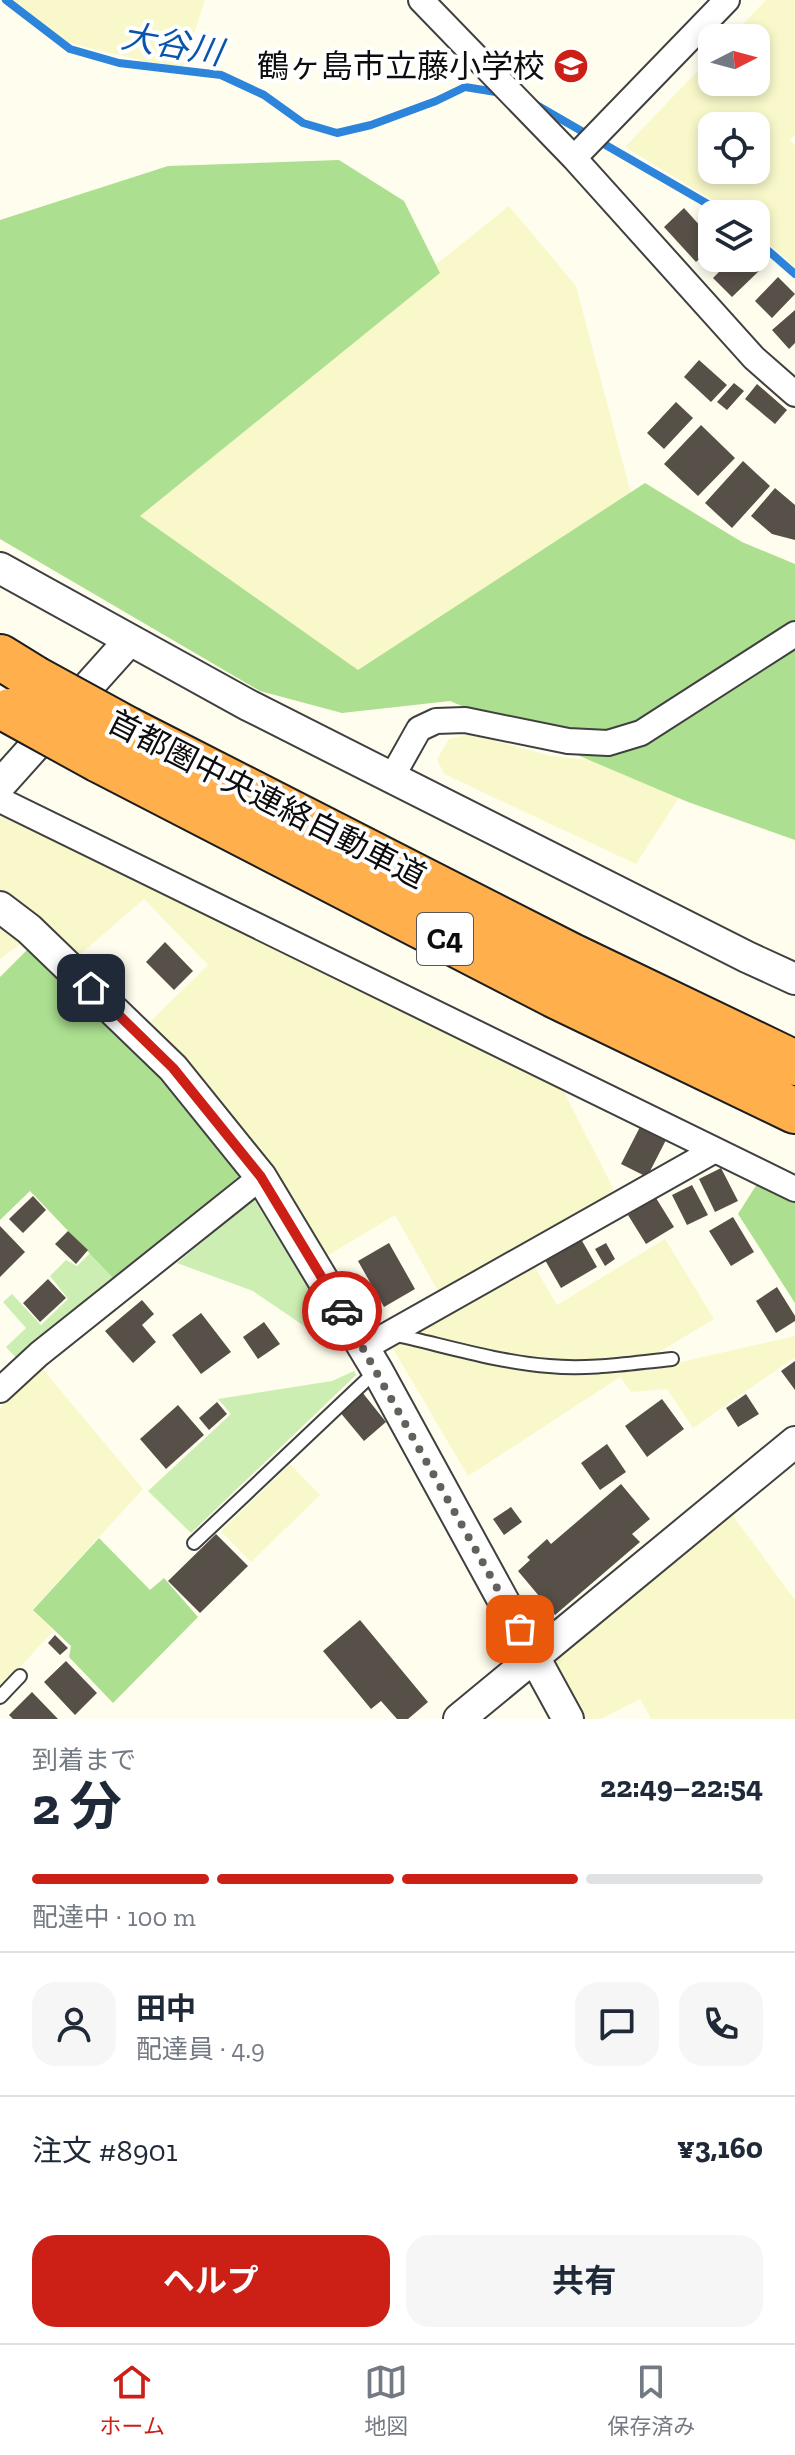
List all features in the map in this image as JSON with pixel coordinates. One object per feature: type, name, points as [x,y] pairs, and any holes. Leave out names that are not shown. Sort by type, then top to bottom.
[{"type":"highway","name":"首都圏中央連絡自動車道","points":[[11,688],[129,730],[572,956],[795,1063]]},
{"type":"highway","name":"首都圏中央連絡自動車道","points":[[11,688],[99,760],[554,995],[795,1111]]},
{"type":"street","points":[[421,0],[574,158],[754,358],[795,394]]},
{"type":"street","points":[[574,158],[727,0]]},
{"type":"street","points":[[0,568],[248,705],[795,979]]},
{"type":"street","points":[[392,777],[419,729],[436,721],[465,720],[568,741],[608,743],[641,733],[795,634]]},
{"type":"street","points":[[0,785],[129,641]]},
{"type":"street","points":[[0,800],[795,1189]]},
{"type":"street","points":[[0,907],[29,929],[173,1068],[261,1177],[377,1350],[568,1719]]},
{"type":"street","points":[[377,1350],[715,1150]]},
{"type":"street","points":[[0,1390],[39,1354],[261,1177]]},
{"type":"street","points":[[459,1719],[795,1442]]},
{"type":"lane","points":[[194,1543],[377,1350],[551,1367],[589,1368],[672,1359]]},
{"type":"lane","points":[[0,1697],[20,1676]]},
{"type":"green space","points":[[10,0],[205,0],[182,70],[69,43]]},
{"type":"green space","points":[[766,0],[795,0],[795,135],[790,140],[795,146],[795,267],[770,245],[770,200],[712,200],[625,147],[698,71],[698,96],[770,96],[770,24],[743,24]]},
{"type":"green space","points":[[339,160],[404,201],[440,273],[140,516],[358,670],[645,483],[742,542],[795,564],[795,840],[688,802],[450,701],[342,713],[260,691],[0,539],[0,220],[168,166]]},
{"type":"green space","points":[[509,206],[576,286],[634,505],[357,680],[120,518]]},
{"type":"green space","points":[[470,734],[551,756],[598,761],[682,793],[636,864],[444,774],[437,759],[449,739]]},
{"type":"green space","points":[[0,816],[224,918],[561,1086],[616,1194],[523,1247],[557,1305],[665,1239],[714,1319],[659,1352],[668,1365],[795,1336],[795,1357],[693,1428],[667,1389],[631,1392],[620,1377],[468,1476],[388,1340],[446,1305],[395,1215],[327,1256],[269,1172],[148,1024],[208,965],[144,899],[77,957],[41,928],[0,959]]},
{"type":"green space","points":[[32,945],[152,1063],[242,1174],[116,1281],[30,1191],[0,1220],[0,977]]},
{"type":"green space","points":[[757,1184],[795,1195],[795,1303],[738,1214]]},
{"type":"green space","points":[[254,1199],[338,1336],[332,1345],[253,1291],[177,1263]]},
{"type":"green space","points":[[90,1253],[116,1281],[18,1360],[6,1347],[26,1328],[3,1302],[12,1294],[41,1325],[68,1299],[50,1276],[66,1260],[77,1266]]},
{"type":"green space","points":[[40,1366],[143,1489],[33,1609],[53,1631],[0,1689],[0,1410],[9,1393]]},
{"type":"green space","points":[[354,1371],[356,1375],[191,1533],[148,1491],[231,1414],[218,1399],[332,1381]]},
{"type":"green space","points":[[290,1464],[320,1495],[251,1562],[221,1531]]},
{"type":"green space","points":[[731,1513],[795,1600],[795,1719],[651,1719],[640,1699],[601,1719],[578,1719],[549,1661]]},
{"type":"green space","points":[[99,1538],[150,1590],[164,1578],[198,1617],[113,1703],[69,1657],[71,1646],[33,1610]]},
{"type":"building","points":[[684,208],[698,224],[698,260],[696,262],[664,227]]},
{"type":"building","points":[[719,272],[758,272],[732,297],[713,278]]},
{"type":"building","points":[[778,277],[795,294],[772,318],[755,301]]},
{"type":"building","points":[[795,310],[795,343],[789,349],[772,330]]},
{"type":"building","points":[[699,360],[727,385],[711,402],[684,377]]},
{"type":"building","points":[[734,383],[744,391],[727,410],[717,402]]},
{"type":"building","points":[[757,384],[787,410],[775,424],[745,399]]},
{"type":"building","points":[[676,402],[693,418],[664,449],[647,433]]},
{"type":"building","points":[[701,425],[735,458],[698,496],[664,464]]},
{"type":"building","points":[[743,461],[770,486],[732,528],[705,503]]},
{"type":"building","points":[[775,488],[795,505],[795,540],[772,534],[751,516]]},
{"type":"building","points":[[165,942],[193,971],[174,990],[146,962]]},
{"type":"building","points":[[640,1127],[666,1140],[647,1177],[621,1164]]},
{"type":"building","points":[[721,1168],[738,1201],[715,1212],[699,1179]]},
{"type":"building","points":[[692,1185],[708,1215],[687,1225],[672,1195]]},
{"type":"building","points":[[33,1196],[46,1210],[23,1233],[9,1219]]},
{"type":"building","points":[[656,1198],[674,1227],[646,1244],[628,1215]]},
{"type":"building","points":[[733,1217],[754,1252],[731,1266],[709,1231]]},
{"type":"building","points":[[0,1226],[25,1252],[0,1277]]},
{"type":"building","points":[[68,1231],[88,1250],[76,1264],[55,1244]]},
{"type":"building","points":[[581,1239],[597,1267],[561,1288],[545,1260]]},
{"type":"building","points":[[389,1243],[415,1289],[384,1307],[358,1261]]},
{"type":"building","points":[[606,1243],[615,1259],[605,1266],[595,1249]]},
{"type":"building","points":[[48,1279],[66,1298],[40,1322],[23,1303]]},
{"type":"building","points":[[777,1287],[795,1321],[776,1333],[756,1301]]},
{"type":"building","points":[[142,1300],[154,1314],[142,1325],[156,1342],[133,1363],[105,1331]]},
{"type":"building","points":[[201,1313],[231,1352],[201,1374],[172,1335]]},
{"type":"building","points":[[264,1322],[280,1344],[258,1359],[243,1337]]},
{"type":"building","points":[[795,1361],[795,1390],[781,1371]]},
{"type":"building","points":[[362,1392],[386,1422],[364,1441],[339,1411]]},
{"type":"building","points":[[746,1394],[759,1414],[738,1427],[726,1408]]},
{"type":"building","points":[[662,1399],[684,1429],[647,1457],[625,1426]]},
{"type":"building","points":[[217,1402],[227,1414],[209,1430],[199,1418]]},
{"type":"building","points":[[178,1405],[204,1435],[166,1469],[140,1439]]},
{"type":"building","points":[[607,1444],[626,1472],[600,1490],[581,1463]]},
{"type":"building","points":[[621,1484],[650,1519],[632,1534],[640,1542],[555,1615],[518,1571],[530,1560],[527,1557],[547,1539],[551,1544]]},
{"type":"building","points":[[511,1507],[522,1522],[504,1535],[493,1519]]},
{"type":"building","points":[[216,1534],[248,1566],[200,1613],[168,1581]]},
{"type":"building","points":[[360,1620],[428,1702],[408,1719],[397,1719],[381,1701],[371,1709],[323,1651]]},
{"type":"building","points":[[55,1635],[68,1648],[60,1655],[48,1643]]},
{"type":"building","points":[[66,1661],[97,1693],[75,1715],[44,1682]]},
{"type":"building","points":[[32,1692],[58,1719],[13,1719],[9,1715]]},
{"type":"waterway","name":"大谷川","points":[[6,0],[70,49],[119,63],[221,75],[264,95],[303,123],[337,133],[371,125],[465,87],[502,93]]},
{"type":"waterway","name":"大谷川","points":[[533,103],[701,200]]},
{"type":"waterway","name":"大谷川","points":[[770,252],[795,274]]},
{"type":"way so far","points":[[342,1311],[520,1629]]},
{"type":"place","name":"鶴ヶ島市立藤小学校","points":[[571,66]]},
{"type":"route","points":[[91,988],[173,1068],[261,1177],[342,1311]]}]
